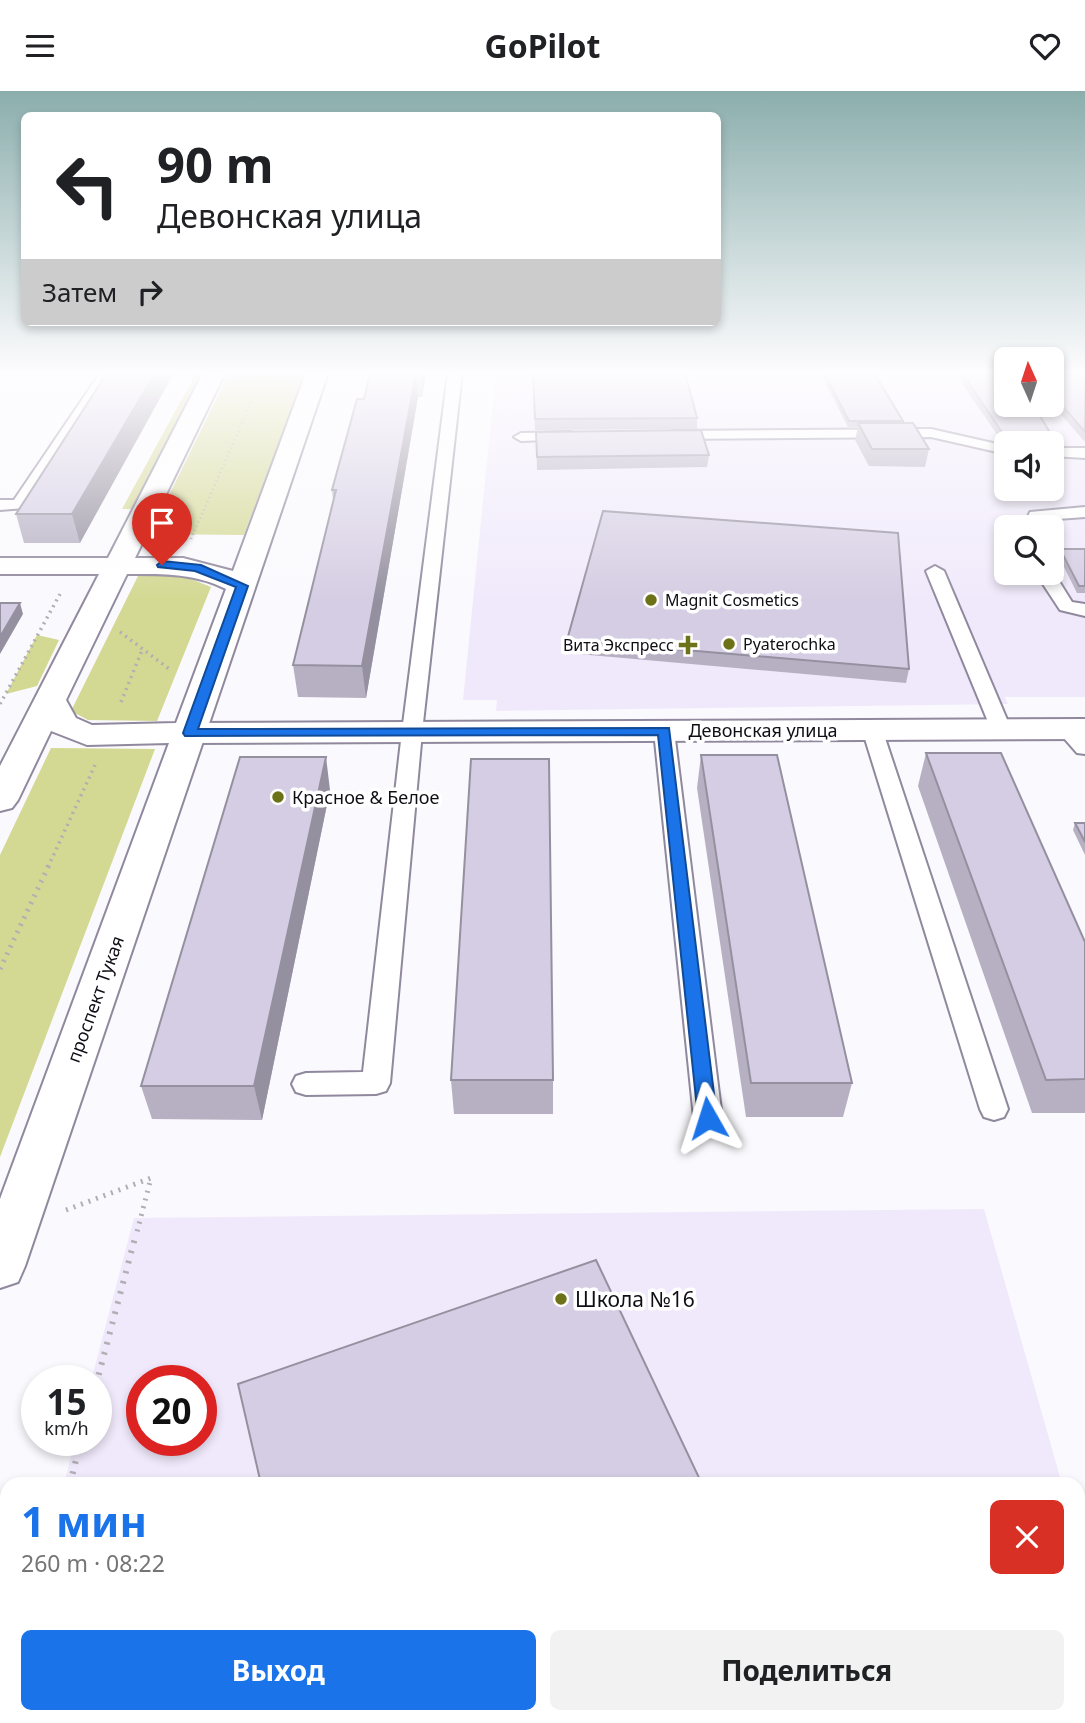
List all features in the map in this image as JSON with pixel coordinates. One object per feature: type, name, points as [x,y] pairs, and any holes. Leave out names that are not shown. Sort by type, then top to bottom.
[{"type":"main road","points":[[0,800],[176,449]]},
{"type":"main road","name":"проспект Тукая","points":[[0,1266],[290,449]]},
{"type":"main road","points":[[0,566],[197,568],[242,586]]},
{"type":"main road","points":[[50,701],[63,724],[87,735],[189,733]]},
{"type":"main road","name":"Девонская улица","points":[[189,733],[1000,729],[1079,735]]},
{"type":"lane","points":[[0,505],[19,505],[56,449]]},
{"type":"lane","points":[[306,1084],[376,1083],[412,732],[446,449]]},
{"type":"lane","points":[[1064,452],[1085,453]]},
{"type":"lane","points":[[1048,515],[1085,512]]},
{"type":"lane","points":[[935,571],[1000,729]]},
{"type":"lane","points":[[1052,585],[1066,606],[1085,610]]},
{"type":"lane","points":[[872,729],[994,1109]]},
{"type":"lane","points":[[664,731],[708,1118]]},
{"type":"path","points":[[189,543],[230,449]]},
{"type":"path","points":[[0,704],[62,589]]},
{"type":"path","points":[[112,627],[143,647],[175,674]]},
{"type":"path","points":[[0,969],[109,735],[143,647]]},
{"type":"path","points":[[12,1231],[151,1178],[101,1365]]},
{"type":"path","points":[[72,1477],[77,1456]]},
{"type":"shaded area","points":[[488,449],[994,449],[994,501],[1064,501],[1064,449],[1085,449],[1085,697],[1005,697],[1008,704],[496,711],[497,700],[463,700]]},
{"type":"shaded area","name":"Школа №16","points":[[984,1209],[1060,1477],[66,1477],[71,1456],[112,1456],[112,1365],[95,1365],[134,1218]]},
{"type":"green space","points":[[155,449],[166,449],[134,509],[122,509]]},
{"type":"green space","points":[[192,449],[276,449],[244,535],[150,534]]},
{"type":"green space","points":[[140,572],[181,575],[211,587],[157,721],[88,720],[71,711]]},
{"type":"green space","points":[[37,635],[59,640],[37,686],[6,694]]},
{"type":"green space","points":[[51,748],[155,749],[0,1157],[0,855]]},
{"type":"building","points":[[58,449],[110,449],[72,514],[16,514]]},
{"type":"building","points":[[343,449],[402,449],[362,666],[293,665],[336,490],[332,490]]},
{"type":"building","points":[[537,449],[707,449],[709,455],[537,457]]},
{"type":"building","points":[[603,511],[898,533],[909,669],[567,640]]},
{"type":"building","points":[[1064,549],[1085,549],[1085,586],[1079,586],[1064,557]]},
{"type":"building","points":[[0,603],[20,603],[0,637]]},
{"type":"building","points":[[926,753],[1001,753],[1085,942],[1085,1079],[1046,1080]]},
{"type":"building","points":[[701,755],[777,755],[852,1083],[751,1083]]},
{"type":"building","points":[[240,757],[326,757],[254,1086],[141,1086]]},
{"type":"building","points":[[471,759],[549,759],[553,1080],[451,1080]]},
{"type":"building","points":[[1075,823],[1085,823],[1085,842]]},
{"type":"building","points":[[596,1260],[699,1477],[259,1477],[238,1384]]},
{"type":"place","name":"Magnit Cosmetics","points":[[651,600]]},
{"type":"place","name":"Pyaterochka","points":[[729,644]]},
{"type":"place","name":"Вита Экспресс","points":[[688,645]]},
{"type":"place","name":"Красное & Белое","points":[[278,797]]},
{"type":"place","name":"Школа №16","points":[[561,1299]]},
{"type":"route","points":[[162,565],[197,568],[216,573],[242,586],[189,733],[664,731],[708,1118]]}]
